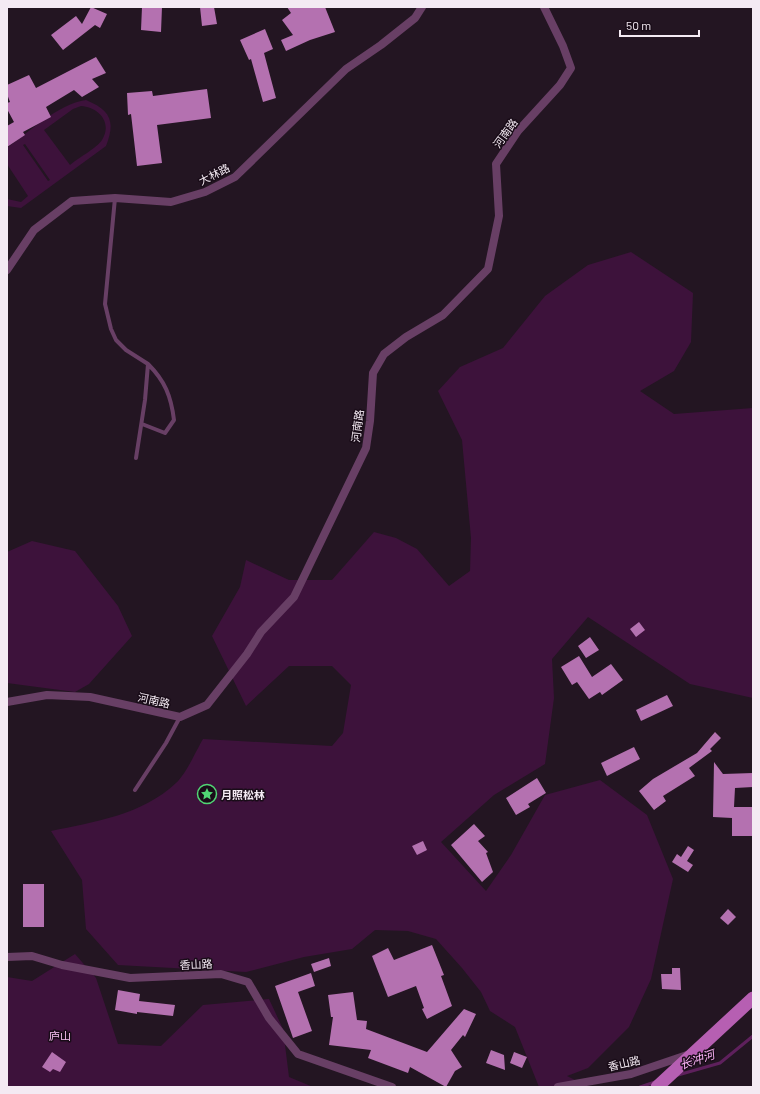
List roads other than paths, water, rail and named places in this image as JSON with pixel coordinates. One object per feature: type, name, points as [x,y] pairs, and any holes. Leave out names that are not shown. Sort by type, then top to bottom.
[{"type":"main road","points":[[659,1085],[753,998]]},
{"type":"street","name":"大林路","points":[[7,270],[34,230],[72,201],[115,198],[171,202],[205,192],[235,177],[346,69],[381,45],[415,18],[422,7]]},
{"type":"street","name":"河南路","points":[[7,702],[47,694],[90,697],[180,717],[207,705],[261,632],[294,597],[366,448],[370,421],[373,373],[384,354],[406,337],[443,315],[488,269],[499,216],[496,164],[518,131],[560,85],[571,68],[563,46],[544,7]]},
{"type":"street","name":"香山路","points":[[7,957],[32,956],[62,965],[130,978],[221,974],[248,982],[270,1018],[298,1054],[392,1087]]},
{"type":"street","name":"香山路","points":[[558,1087],[631,1074],[693,1054]]},
{"type":"lane","points":[[115,198],[105,304],[111,328],[116,340],[126,350],[148,364],[158,375],[172,399],[174,420],[165,433],[142,424]]},
{"type":"lane","points":[[136,458],[142,424],[148,364]]},
{"type":"lane","points":[[135,790],[166,743],[180,717]]},
{"type":"waterway","name":"长冲河","points":[[678,1075],[720,1063],[753,1036]]},
{"type":"waterway","name":"长冲河","points":[[640,1087],[655,1082]]},
{"type":"place","name":"月照松林","points":[[207,794]]},
{"type":"park label","name":"庐山","points":[[60,1035]]}]
